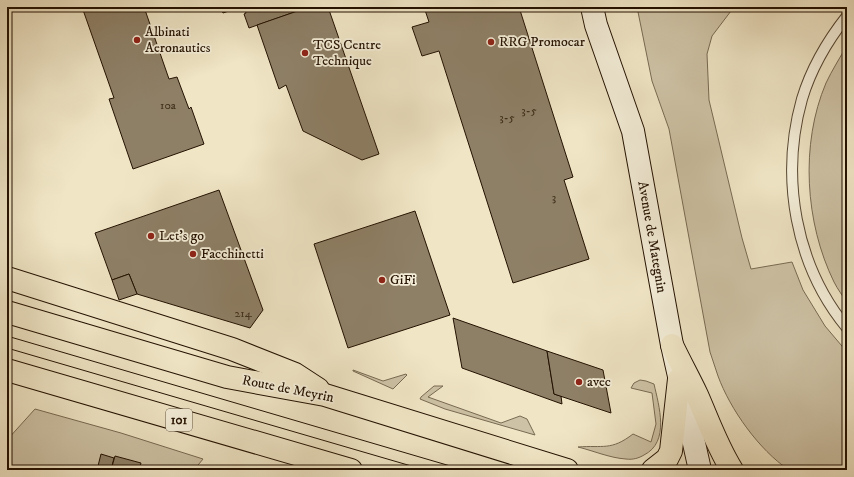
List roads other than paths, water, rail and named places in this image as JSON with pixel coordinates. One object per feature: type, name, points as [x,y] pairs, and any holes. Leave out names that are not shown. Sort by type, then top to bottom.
[{"type":"main road","name":"Avenue de Mategnin","points":[[592,7],[596,25],[633,131],[672,345],[700,470]]},
{"type":"main road","points":[[7,278],[232,349],[295,374],[325,395]]},
{"type":"main road","name":"Route de Meyrin","points":[[7,312],[227,377],[325,395],[567,470]]},
{"type":"main road","points":[[672,345],[696,394],[714,436],[732,470]]},
{"type":"main road","name":"101","points":[[7,370],[351,470]]},
{"type":"main road","points":[[653,470],[666,459],[671,451],[679,380]]},
{"type":"lane","points":[[847,16],[826,48],[812,74],[803,98],[796,123],[791,177],[793,201],[798,228],[811,267],[826,297],[839,319],[847,328]]},
{"type":"tram line","points":[[7,336],[464,470]]},
{"type":"tram line","points":[[7,348],[425,470]]},
{"type":"place","name":"Albinati Aeronautics","points":[[137,40]]},
{"type":"place","name":"RRG Promocar","points":[[491,42]]},
{"type":"place","name":"TCS Centre Technique","points":[[305,53]]},
{"type":"place","name":"Let's go","points":[[151,236]]},
{"type":"place","name":"Facchinetti","points":[[193,254]]},
{"type":"place","name":"GiFi","points":[[382,280]]},
{"type":"place","name":"avec","points":[[579,382]]}]
